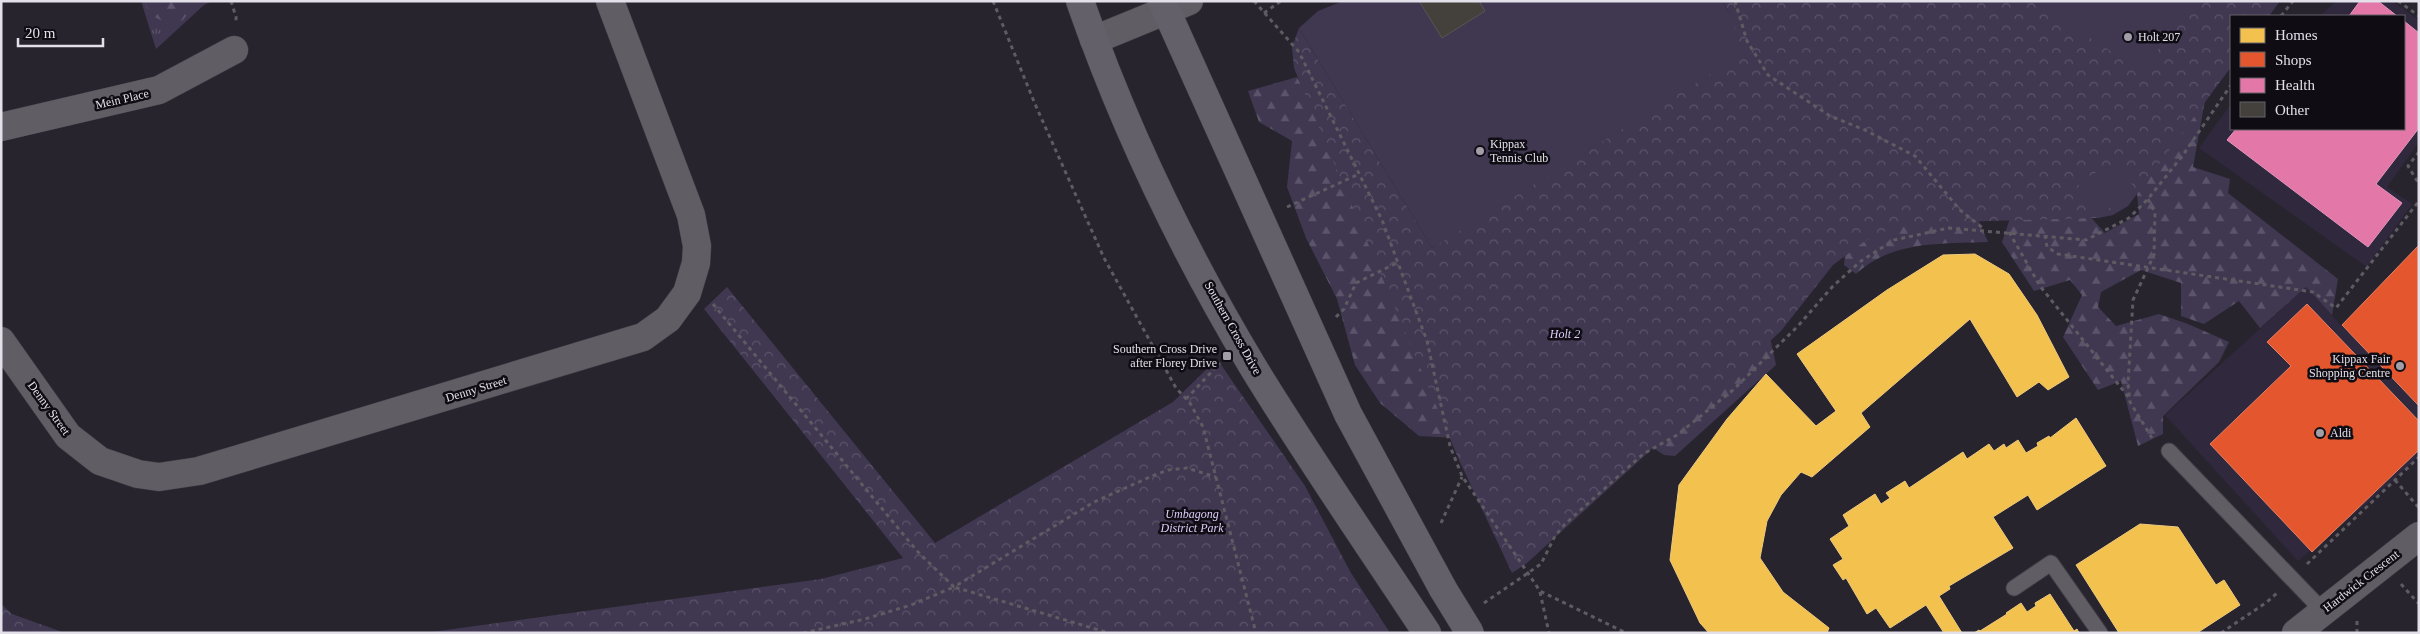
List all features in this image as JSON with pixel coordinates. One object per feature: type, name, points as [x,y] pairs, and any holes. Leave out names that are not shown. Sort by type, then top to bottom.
[{"type":"main road","name":"Southern Cross Drive","points":[[1080,1],[1094,40],[1141,149],[1186,244],[1253,366],[1427,633]]},
{"type":"main road","points":[[1172,4],[1348,414],[1470,633]]},
{"type":"street","name":"Denny Street","points":[[1,341],[68,436],[100,461],[138,474],[159,477],[199,471],[643,337],[668,319],[687,293],[696,263],[697,246],[691,216],[610,1]]},
{"type":"street","points":[[1094,40],[1172,4]]},
{"type":"street","name":"Mein Place","points":[[1,127],[159,90],[234,50]]},
{"type":"street","name":"Hardwick Crescent","points":[[2308,626],[2419,536]]},
{"type":"lane","points":[[2169,451],[2292,579],[2308,626]]},
{"type":"lane","points":[[2014,588],[2051,563],[2100,633]]},
{"type":"path","points":[[993,1],[1035,104],[1104,258],[1161,363],[1176,388],[1196,411],[1203,427],[1256,633]]},
{"type":"path","points":[[1254,1],[1299,52],[1382,220],[1427,341],[1450,446],[1462,476],[1526,574],[1540,591],[1626,633]]},
{"type":"path","points":[[1264,13],[1281,1]]},
{"type":"path","points":[[1735,1],[1747,41],[1768,76],[1830,116],[1865,130],[1915,156],[1960,210],[1985,230]]},
{"type":"path","points":[[2282,15],[2292,1]]},
{"type":"path","points":[[2398,1],[2419,16]]},
{"type":"path","points":[[1526,574],[1540,564],[1555,536],[1565,524],[1643,454],[1677,435],[1734,390],[1798,326],[1833,286],[1861,261],[1894,240],[1949,228],[2086,240],[2129,218],[2148,199],[2183,155],[2230,86]]},
{"type":"path","points":[[2419,152],[2408,166],[2419,184]]},
{"type":"path","points":[[1287,207],[1360,174]]},
{"type":"path","points":[[2130,400],[2128,384],[2133,300],[2154,255],[2155,213],[2148,199]]},
{"type":"path","points":[[2045,235],[2047,247],[2058,254],[2313,292],[2336,308],[2419,201]]},
{"type":"path","points":[[2008,232],[2040,286],[2130,400],[2151,437],[2169,451]]},
{"type":"path","points":[[692,279],[917,551],[954,587],[1109,633]]},
{"type":"path","points":[[2221,633],[2267,602],[2419,457]]},
{"type":"path","points":[[803,633],[865,619],[910,605],[954,587],[1094,502],[1152,476],[1168,470],[1187,468],[1216,477]]},
{"type":"path","points":[[1440,527],[1462,476]]},
{"type":"path","points":[[2395,480],[2419,508]]},
{"type":"path","points":[[2399,581],[2419,604]]},
{"type":"path","points":[[1540,591],[1549,633]]},
{"type":"shaded area","points":[[2336,1],[2392,1],[2419,20],[2419,142],[2387,187],[2412,204],[2367,267],[2199,148],[2230,105],[2230,130],[2405,130],[2405,15],[2321,15]]},
{"type":"shaded area","name":"Aldi","points":[[2419,259],[2419,456],[2366,504],[2298,561],[2165,415],[2306,287],[2348,333]]},
{"type":"green space","points":[[141,1],[212,1],[204,5],[156,49]]},
{"type":"green space","points":[[144,1],[198,1],[183,20],[169,24],[150,15]]},
{"type":"green space","name":"Kippax Tennis Club","points":[[1343,1],[1722,1],[1731,15],[1742,54],[1432,248],[1299,28],[1318,11]]},
{"type":"green space","name":"Holt 2","points":[[1722,1],[2280,1],[2270,15],[2230,15],[2230,68],[2128,206],[2113,215],[2098,218],[1916,223],[1888,230],[1865,241],[1833,265],[1781,331],[1527,563],[1512,573],[1459,460],[1294,68],[1292,47],[1299,28],[1432,248],[1731,15]]},
{"type":"green space","name":"Holt 207","points":[[2033,1],[2190,1],[2143,72]]},
{"type":"green space","points":[[1297,77],[1496,440],[1419,436],[1380,403],[1355,365],[1337,299],[1306,238],[1287,187],[1292,141],[1259,122],[1248,91]]},
{"type":"green space","points":[[2207,89],[2193,167],[2230,179],[2228,193],[2338,279],[2332,315],[2306,287],[2260,328],[2239,301],[2204,324],[2181,316],[2181,283],[2141,270],[2101,292],[2098,307],[2116,326],[2159,314],[2229,342],[2219,362],[2163,416],[2163,434],[2138,446],[2121,381],[2098,390],[2063,337],[2082,295],[2070,280],[2034,291],[2002,242],[2032,153],[2105,233],[2139,214],[2137,194]]},
{"type":"green space","points":[[2120,161],[2137,194],[2094,216],[2077,182]]},
{"type":"green space","points":[[1964,187],[1988,242],[1936,244],[1902,249],[1870,263],[1856,274],[1844,265],[1847,232]]},
{"type":"green space","name":"Umbagong District Park","points":[[727,287],[935,543],[1173,402],[1217,359],[1305,486],[1351,573],[1390,633],[424,633],[821,579],[903,558],[704,309]]},
{"type":"green space","points":[[1768,328],[1776,365],[1675,456],[1664,455],[1641,440]]},
{"type":"green space","points":[[1,604],[12,614],[65,633],[1,633]]},
{"type":"building: Homes","points":[[1975,254],[2009,274],[2037,315],[2069,377],[2048,390],[2039,382],[2017,397],[1970,319],[1861,413],[1870,427],[1812,477],[1801,472],[1781,495],[1767,521],[1760,558],[1783,592],[1829,628],[1827,633],[1709,633],[1700,623],[1670,560],[1679,485],[1727,419],[1766,374],[1816,426],[1836,411],[1797,354],[1887,290],[1943,255]]},
{"type":"building: Homes","points":[[2076,418],[2106,466],[2037,510],[2028,495],[1993,517],[2013,548],[1949,586],[1950,589],[1939,596],[1962,633],[1944,633],[1926,605],[1890,628],[1876,608],[1867,614],[1846,578],[1843,580],[1833,565],[1843,559],[1830,539],[1849,526],[1843,515],[1875,494],[1881,504],[1890,498],[1886,493],[1905,481],[1909,488],[1963,452],[1967,459],[1989,444],[1994,451],[2004,444],[2006,448],[2018,440],[2026,453],[2038,446],[2037,443],[2049,436],[2050,438]]},
{"type":"building: Homes","points":[[2140,524],[2178,527],[2216,585],[2224,580],[2240,605],[2197,633],[2119,633],[2076,565]]},
{"type":"building: Homes","points":[[2050,594],[2074,631],[2077,629],[2079,633],[1974,633],[2007,614],[2021,603],[2027,612],[2036,606],[2035,603]]},
{"type":"building: Shops","name":"Kippax Fair Shopping Centre","points":[[2419,245],[2419,406],[2342,325]]},
{"type":"building: Shops","name":"Aldi","points":[[2307,304],[2419,421],[2419,450],[2312,552],[2210,444],[2291,366],[2267,342]]},
{"type":"building: Health","points":[[2360,1],[2378,1],[2396,15],[2350,15]]},
{"type":"building: Health","points":[[2405,22],[2419,33],[2419,128],[2376,184],[2402,203],[2368,247],[2227,140],[2235,130],[2405,130]]},
{"type":"building: Other","points":[[1419,1],[1479,1],[1485,11],[1442,38]]},
{"type":"place","name":"Holt 207","points":[[2128,37]]},
{"type":"place","name":"Kippax Tennis Club","points":[[1480,151]]},
{"type":"place","name":"Southern Cross Drive after Florey Drive","points":[[1227,356]]},
{"type":"place","name":"Kippax Fair Shopping Centre","points":[[2400,366]]},
{"type":"place","name":"Aldi","points":[[2320,433]]}]
